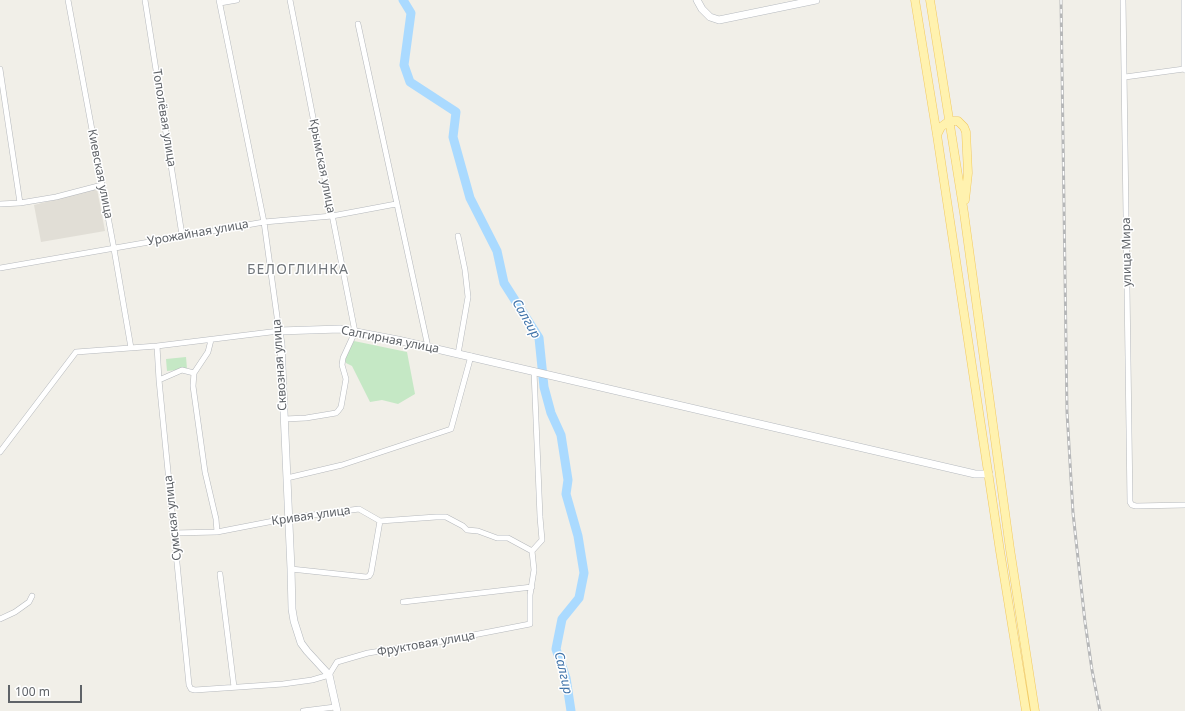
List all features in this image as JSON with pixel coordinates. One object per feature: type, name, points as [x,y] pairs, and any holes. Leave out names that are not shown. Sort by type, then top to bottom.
[{"type":"main road","points":[[697,0],[702,9],[710,17],[719,20],[816,0]]},
{"type":"main road","points":[[915,0],[1026,711]]},
{"type":"main road","points":[[930,0],[947,107],[952,121],[1009,543],[1035,711]]},
{"type":"main road","points":[[937,135],[941,127],[952,121],[963,125],[966,132],[968,173],[964,213]]},
{"type":"main road","name":"Салгирная улица","points":[[279,331],[340,330],[355,332],[471,356],[975,474],[989,474]]},
{"type":"main road","name":"Сквозная улица","points":[[279,331],[282,344],[292,609],[296,632],[301,643],[307,652],[328,675]]},
{"type":"main road","points":[[328,675],[336,709]]},
{"type":"street","name":"Киевская улица","points":[[68,0],[131,348]]},
{"type":"street","name":"Тополёвая улица","points":[[145,0],[182,235]]},
{"type":"street","points":[[220,1],[237,0]]},
{"type":"street","name":"Крымская улица","points":[[290,0],[355,332]]},
{"type":"street","name":"улица Мира","points":[[1123,0],[1130,502],[1132,505],[1136,506],[1185,505]]},
{"type":"street","points":[[1125,76],[1184,70],[1184,0]]},
{"type":"street","name":"Сквозная улица","points":[[220,1],[264,222],[279,331]]},
{"type":"street","points":[[358,24],[428,347]]},
{"type":"street","points":[[0,69],[20,203]]},
{"type":"street","points":[[0,204],[20,203],[56,197],[102,185]]},
{"type":"street","name":"Урожайная улица","points":[[0,268],[114,249],[182,235],[264,222],[332,216],[396,204]]},
{"type":"street","points":[[458,236],[465,270],[468,297],[458,354]]},
{"type":"street","name":"Салгирная улица","points":[[0,452],[76,352],[157,346],[279,331]]},
{"type":"street","points":[[285,419],[306,418],[338,411],[341,407],[346,379],[342,365],[343,358],[355,332]]},
{"type":"street","points":[[211,340],[208,352],[194,373],[193,386],[204,472],[216,519],[217,532]]},
{"type":"street","name":"Сумская улица","points":[[157,346],[159,380],[189,685],[191,689],[195,690],[234,687]]},
{"type":"street","points":[[287,478],[342,465],[451,430],[471,356]]},
{"type":"street","points":[[159,380],[182,370],[194,373]]},
{"type":"street","points":[[404,602],[532,587],[534,570],[532,551],[542,540],[534,371]]},
{"type":"street","name":"Кривая улица","points":[[174,534],[217,532],[289,518],[359,509],[380,521]]},
{"type":"street","points":[[291,569],[366,577],[369,576],[371,573],[380,521],[436,517],[446,518],[463,526],[467,530],[478,531],[497,538],[508,538],[532,551]]},
{"type":"street","points":[[220,574],[234,687],[283,684],[312,680],[328,675]]},
{"type":"street","name":"Фруктовая улица","points":[[328,675],[337,662],[368,654],[530,624],[532,587]]},
{"type":"street","points":[[0,619],[16,612],[28,602],[32,596]]},
{"type":"street","points":[[304,711],[336,709]]},
{"type":"shaded area","points":[[97,189],[105,231],[41,242],[34,205]]},
{"type":"green space","points":[[354,341],[407,352],[415,394],[398,404],[382,400],[370,402],[352,366],[346,363],[344,358]]},
{"type":"green space","points":[[186,357],[187,369],[167,371],[166,359]]},
{"type":"waterway","name":"Салгир","points":[[403,0],[411,13],[404,65],[410,82],[456,112],[453,137],[470,198],[497,251],[504,283],[539,338],[544,387],[551,413],[561,435],[568,480],[566,494],[578,536],[584,573],[579,598],[562,619],[556,649],[566,678],[571,711]]},
{"type":"railway","points":[[1061,0],[1067,412],[1073,513],[1085,622],[1100,711]]},
{"type":"district","name":"БЕЛОГЛИНКА","points":[[298,270]]}]
